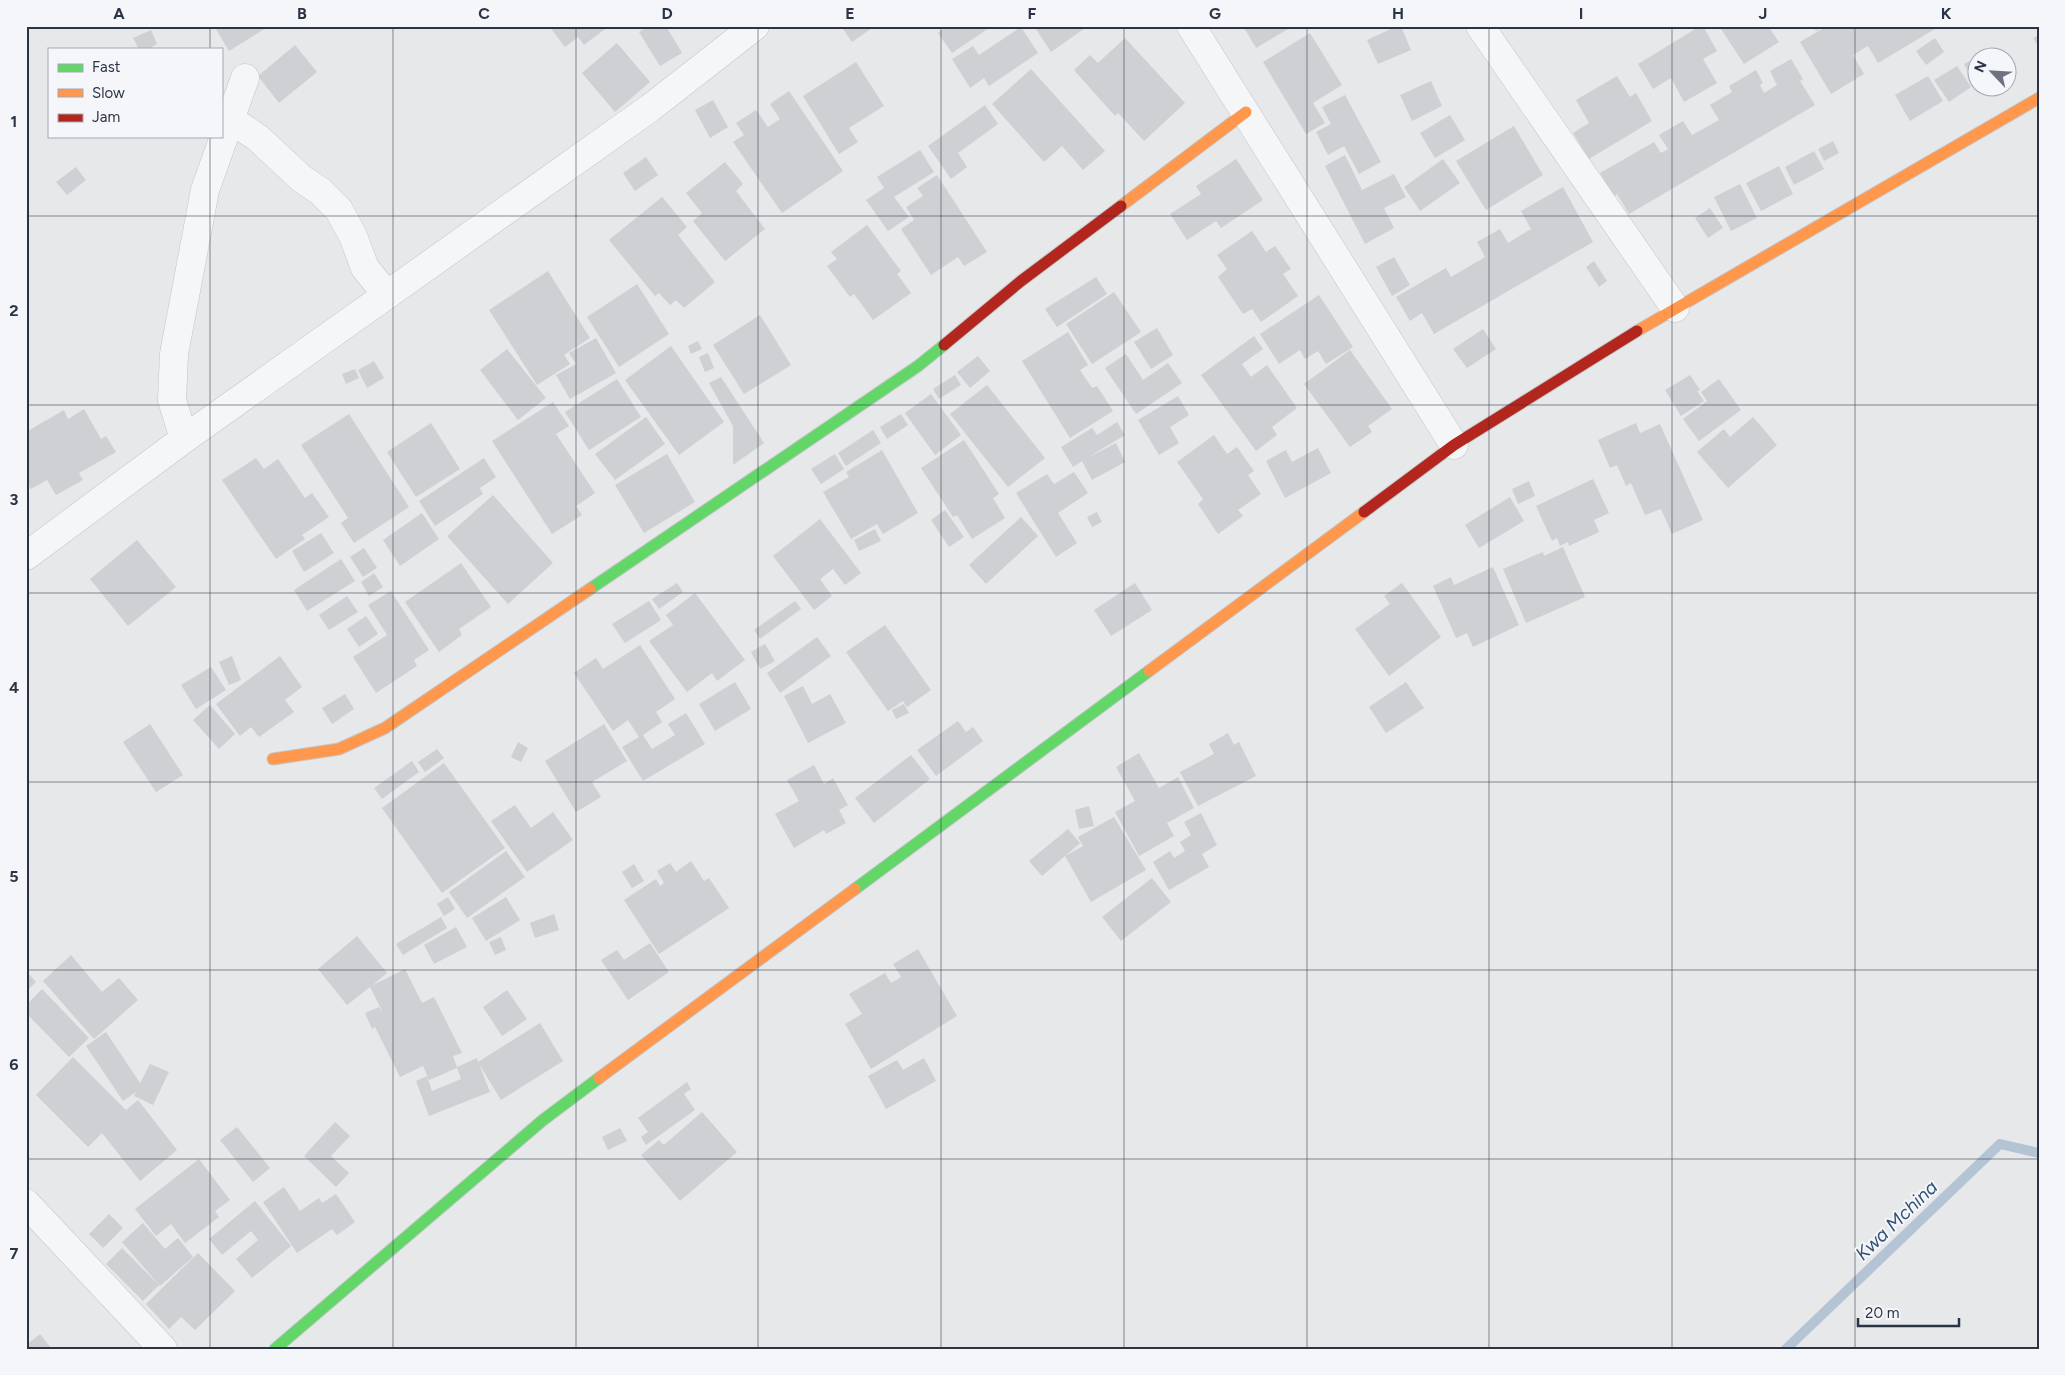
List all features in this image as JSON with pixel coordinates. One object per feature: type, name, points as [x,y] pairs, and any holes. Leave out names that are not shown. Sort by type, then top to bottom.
[{"type":"street","points":[[26,556],[184,439],[650,108],[755,26]]},
{"type":"street","points":[[1191,26],[1454,445]]},
{"type":"street","points":[[1480,26],[1675,308]]},
{"type":"street","points":[[184,439],[172,400],[174,354],[205,190],[245,78]]},
{"type":"street","points":[[275,1349],[543,1120],[1454,445],[1675,308],[2039,98]]},
{"type":"street","points":[[273,759],[339,749],[385,728],[918,366],[1021,281],[1246,112]]},
{"type":"street","points":[[230,119],[258,138],[302,179],[320,191],[339,210],[353,236],[365,268],[387,295]]},
{"type":"street","points":[[26,1203],[163,1349]]},
{"type":"building","points":[[214,26],[269,26],[229,51]]},
{"type":"building","points":[[549,26],[609,26],[584,45],[578,37],[565,47]]},
{"type":"building","points":[[649,26],[666,26],[682,53],[660,66],[639,32]]},
{"type":"building","points":[[841,26],[875,26],[852,42]]},
{"type":"building","points":[[947,26],[992,26],[952,53],[938,33]]},
{"type":"building","points":[[1034,26],[1088,26],[1051,52]]},
{"type":"building","points":[[1243,26],[1293,26],[1256,48]]},
{"type":"building","points":[[1397,26],[1401,26],[1411,50],[1378,64],[1367,40]]},
{"type":"building","points":[[1700,26],[1703,26],[1717,51],[1703,59],[1717,83],[1684,102],[1671,78],[1653,89],[1638,64]]},
{"type":"building","points":[[1719,26],[1768,26],[1779,42],[1744,64]]},
{"type":"building","points":[[1813,26],[1824,26],[1816,31]]},
{"type":"building","points":[[1827,26],[1940,26],[1878,63],[1868,46],[1853,55],[1864,74],[1831,94],[1800,42]]},
{"type":"building","points":[[1021,27],[1038,53],[989,86],[984,78],[970,88],[952,59],[973,46],[979,55]]},
{"type":"building","points":[[151,30],[157,44],[150,48],[138,48],[133,38]]},
{"type":"building","points":[[1310,33],[1342,85],[1313,103],[1325,123],[1306,134],[1263,62]]},
{"type":"building","points":[[2039,35],[2039,48],[2033,38]]},
{"type":"building","points":[[1125,38],[1185,103],[1144,141],[1118,113],[1115,116],[1074,70],[1090,55],[1098,63]]},
{"type":"building","points":[[1935,38],[1944,52],[1926,65],[1916,51]]},
{"type":"building","points":[[617,43],[650,82],[615,112],[582,73]]},
{"type":"building","points":[[295,45],[317,72],[279,103],[258,76]]},
{"type":"building","points":[[1791,59],[1803,79],[1800,81],[1815,105],[1629,214],[1617,194],[1614,196],[1600,173],[1654,142],[1661,153],[1668,149],[1659,135],[1683,121],[1692,135],[1719,120],[1710,105],[1732,92],[1729,86],[1756,70],[1763,83],[1760,85],[1764,93],[1777,85],[1770,71]]},
{"type":"building","points":[[856,62],[884,106],[849,128],[858,142],[839,154],[803,96]]},
{"type":"building","points":[[1968,62],[1968,71],[1964,64]]},
{"type":"building","points":[[1957,66],[1968,82],[1968,89],[1949,102],[1934,80]]},
{"type":"building","points":[[1031,69],[1105,151],[1083,170],[1062,146],[1044,162],[992,104]]},
{"type":"building","points":[[1617,76],[1630,97],[1636,93],[1652,121],[1589,159],[1573,133],[1589,123],[1576,100]]},
{"type":"building","points":[[1928,76],[1943,101],[1910,121],[1895,95]]},
{"type":"building","points":[[1431,81],[1442,106],[1412,121],[1400,95]]},
{"type":"building","points":[[789,91],[843,171],[782,213],[733,142],[744,135],[736,123],[756,110],[768,127],[780,119],[770,104]]},
{"type":"building","points":[[1345,95],[1381,162],[1359,174],[1344,146],[1328,155],[1316,132],[1331,124],[1322,107]]},
{"type":"building","points":[[713,100],[728,127],[710,138],[695,110]]},
{"type":"building","points":[[985,105],[998,124],[958,153],[967,167],[951,179],[928,146]]},
{"type":"building","points":[[1450,115],[1465,140],[1435,158],[1420,133]]},
{"type":"building","points":[[1514,126],[1543,175],[1486,210],[1456,161]]},
{"type":"building","points":[[1833,141],[1839,153],[1824,161],[1818,149]]},
{"type":"building","points":[[920,150],[934,172],[894,197],[909,217],[888,231],[866,200],[884,188],[877,177]]},
{"type":"building","points":[[1814,151],[1824,169],[1794,185],[1785,167]]},
{"type":"building","points":[[1345,155],[1362,190],[1394,174],[1406,197],[1384,208],[1394,228],[1365,244],[1325,166]]},
{"type":"building","points":[[646,157],[658,175],[635,191],[623,173]]},
{"type":"building","points":[[1236,159],[1263,200],[1221,228],[1216,221],[1187,240],[1170,214],[1201,194],[1196,186]]},
{"type":"building","points":[[1443,159],[1460,183],[1420,211],[1404,187]]},
{"type":"building","points":[[725,162],[743,184],[736,191],[765,229],[725,261],[693,221],[702,213],[686,193]]},
{"type":"building","points":[[1779,166],[1793,194],[1761,211],[1746,183]]},
{"type":"building","points":[[76,167],[86,180],[67,195],[56,182]]},
{"type":"building","points":[[937,175],[987,252],[964,266],[958,257],[931,275],[901,229],[914,220],[906,207],[923,196],[917,188]]},
{"type":"building","points":[[1740,184],[1757,218],[1731,231],[1714,197]]},
{"type":"building","points":[[1563,187],[1593,242],[1434,334],[1422,313],[1410,321],[1396,297],[1446,268],[1451,277],[1485,257],[1477,242],[1500,229],[1508,243],[1531,229],[1521,211]]},
{"type":"building","points":[[662,197],[687,227],[678,235],[715,282],[684,308],[676,300],[670,305],[659,293],[655,296],[609,240]]},
{"type":"building","points":[[1710,208],[1723,228],[1708,238],[1695,218]]},
{"type":"building","points":[[867,225],[901,271],[897,274],[911,293],[873,320],[854,294],[850,297],[827,266],[837,259],[831,252]]},
{"type":"building","points":[[1252,231],[1266,252],[1275,246],[1291,269],[1283,274],[1298,296],[1261,322],[1252,309],[1243,314],[1218,277],[1227,269],[1217,255]]},
{"type":"building","points":[[1394,257],[1410,285],[1392,296],[1376,267]]},
{"type":"building","points":[[1594,261],[1607,281],[1599,287],[1586,267]]},
{"type":"building","points":[[548,271],[590,338],[564,355],[570,364],[537,385],[489,310]]},
{"type":"building","points":[[1096,277],[1107,294],[1057,327],[1045,309]]},
{"type":"building","points":[[637,284],[669,334],[619,367],[587,317]]},
{"type":"building","points":[[1114,292],[1141,332],[1092,364],[1066,324]]},
{"type":"building","points":[[1319,295],[1353,347],[1326,364],[1318,351],[1305,359],[1300,350],[1279,364],[1260,334]]},
{"type":"building","points":[[760,315],[791,365],[744,394],[713,345]]},
{"type":"building","points":[[1157,328],[1173,355],[1151,369],[1134,342]]},
{"type":"building","points":[[1483,329],[1496,349],[1467,368],[1453,349]]},
{"type":"building","points":[[1068,332],[1088,365],[1080,370],[1092,388],[1097,386],[1113,411],[1070,438],[1022,361]]},
{"type":"building","points":[[1254,336],[1263,349],[1242,364],[1251,377],[1267,365],[1297,408],[1272,427],[1277,435],[1256,451],[1201,375]]},
{"type":"building","points":[[596,338],[616,373],[570,399],[556,375],[576,364],[569,353]]},
{"type":"building","points":[[698,341],[702,349],[691,354],[688,346]]},
{"type":"building","points":[[671,346],[724,422],[679,455],[625,380]]},
{"type":"building","points":[[507,349],[546,398],[518,420],[480,370]]},
{"type":"building","points":[[1350,350],[1392,409],[1368,426],[1372,432],[1350,447],[1304,384]]},
{"type":"building","points":[[708,353],[714,368],[705,372],[699,357]]},
{"type":"building","points":[[1126,354],[1143,380],[1168,363],[1182,383],[1136,414],[1105,368]]},
{"type":"building","points":[[978,356],[990,371],[970,388],[957,372]]},
{"type":"building","points":[[374,361],[384,378],[367,388],[358,370]]},
{"type":"building","points":[[355,369],[359,378],[346,384],[342,374]]},
{"type":"building","points":[[955,375],[961,385],[939,399],[933,389]]},
{"type":"building","points":[[1690,375],[1700,390],[1697,391],[1704,401],[1681,416],[1665,390]]},
{"type":"building","points":[[721,377],[764,443],[733,465],[733,426],[709,383]]},
{"type":"building","points":[[617,379],[641,417],[589,450],[565,412]]},
{"type":"building","points":[[1719,379],[1741,410],[1699,441],[1683,419],[1707,401],[1701,392]]},
{"type":"building","points":[[987,385],[1045,458],[1008,487],[950,414]]},
{"type":"building","points":[[931,394],[961,435],[935,455],[905,413]]},
{"type":"building","points":[[1178,396],[1189,415],[1170,427],[1179,443],[1159,455],[1138,420]]},
{"type":"building","points":[[553,402],[569,426],[556,434],[595,493],[576,506],[582,515],[552,534],[492,441]]},
{"type":"building","points":[[84,409],[101,439],[106,436],[116,452],[79,473],[83,480],[56,495],[47,480],[31,489],[26,482],[26,432],[64,410],[68,419]]},
{"type":"building","points":[[349,414],[409,507],[354,543],[341,523],[348,518],[301,445]]},
{"type":"building","points":[[901,414],[908,425],[887,439],[880,427]]},
{"type":"building","points":[[646,417],[665,444],[615,480],[595,454]]},
{"type":"building","points":[[1753,417],[1777,445],[1728,488],[1697,452],[1724,429],[1730,437]]},
{"type":"building","points":[[1117,422],[1125,435],[1087,458],[1116,443],[1125,462],[1092,480],[1082,461],[1073,467],[1061,447],[1092,428],[1097,435]]},
{"type":"building","points":[[431,423],[460,469],[416,497],[387,452]]},
{"type":"building","points":[[1636,423],[1640,433],[1660,424],[1703,520],[1672,534],[1661,509],[1645,515],[1631,483],[1626,486],[1617,465],[1610,468],[1598,440]]},
{"type":"building","points":[[873,430],[881,443],[846,466],[838,453]]},
{"type":"building","points":[[1214,435],[1227,454],[1237,447],[1254,471],[1248,475],[1261,494],[1238,510],[1243,516],[1218,534],[1198,504],[1203,499],[1177,462]]},
{"type":"building","points":[[964,440],[999,494],[993,498],[1005,518],[972,539],[957,515],[953,517],[921,468]]},
{"type":"building","points":[[1318,448],[1331,473],[1285,498],[1266,461],[1286,450],[1292,462]]},
{"type":"building","points":[[882,450],[918,513],[883,534],[877,524],[851,539],[823,492],[849,477],[846,472]]},
{"type":"building","points":[[667,454],[695,502],[644,533],[615,485]]},
{"type":"building","points":[[835,454],[844,469],[821,484],[811,469]]},
{"type":"building","points":[[256,458],[264,469],[278,459],[305,498],[312,493],[329,517],[302,535],[305,539],[276,559],[222,480]]},
{"type":"building","points":[[484,458],[496,477],[480,488],[483,494],[435,526],[419,501]]},
{"type":"building","points":[[1074,472],[1088,493],[1058,513],[1077,543],[1056,557],[1016,493],[1047,474],[1054,484]]},
{"type":"building","points":[[1593,479],[1609,513],[1594,520],[1599,532],[1569,546],[1568,542],[1560,546],[1557,538],[1552,541],[1536,506]]},
{"type":"building","points":[[1529,481],[1535,496],[1518,504],[1512,489]]},
{"type":"building","points":[[493,495],[553,563],[508,604],[447,536]]},
{"type":"building","points":[[1510,497],[1524,521],[1479,548],[1465,525]]},
{"type":"building","points":[[945,510],[964,537],[949,547],[931,520]]},
{"type":"building","points":[[1097,512],[1102,522],[1092,527],[1087,517]]},
{"type":"building","points":[[422,513],[439,539],[400,566],[383,540]]},
{"type":"building","points":[[1021,517],[1038,536],[986,584],[969,565]]},
{"type":"building","points":[[820,519],[861,573],[845,585],[833,569],[820,579],[832,596],[814,610],[773,556]]},
{"type":"building","points":[[875,529],[881,541],[859,551],[854,540]]},
{"type":"building","points":[[321,533],[334,553],[304,572],[292,551]]},
{"type":"building","points":[[137,540],[176,587],[128,626],[90,579]]},
{"type":"building","points":[[1563,547],[1585,597],[1526,623],[1503,569],[1543,552],[1544,556]]},
{"type":"building","points":[[364,548],[377,568],[363,577],[350,557]]},
{"type":"building","points":[[341,559],[355,581],[307,611],[294,590]]},
{"type":"building","points":[[461,563],[491,607],[459,629],[462,635],[439,652],[405,602]]},
{"type":"building","points":[[1493,567],[1519,625],[1473,647],[1467,633],[1456,638],[1433,586],[1451,577],[1454,585]]},
{"type":"building","points":[[374,573],[383,587],[369,596],[361,582]]},
{"type":"building","points":[[677,583],[683,592],[659,609],[652,599]]},
{"type":"building","points":[[1135,583],[1152,610],[1111,636],[1094,610]]},
{"type":"building","points":[[1402,583],[1441,637],[1389,676],[1355,629],[1390,604],[1384,596]]},
{"type":"building","points":[[391,591],[429,650],[414,660],[417,666],[376,693],[353,657],[387,635],[368,605]]},
{"type":"building","points":[[695,593],[745,660],[717,681],[712,673],[687,692],[649,641],[673,625],[666,615]]},
{"type":"building","points":[[347,596],[358,612],[329,630],[319,615]]},
{"type":"building","points":[[649,601],[661,620],[625,643],[612,624]]},
{"type":"building","points":[[795,601],[801,609],[760,639],[754,630]]},
{"type":"building","points":[[366,616],[378,634],[359,647],[347,629]]},
{"type":"building","points":[[885,625],[931,690],[907,707],[903,701],[888,711],[846,652]]},
{"type":"building","points":[[817,637],[831,656],[780,693],[767,673]]},
{"type":"building","points":[[765,644],[775,661],[760,669],[751,652]]},
{"type":"building","points":[[640,645],[675,699],[656,712],[662,722],[643,735],[652,749],[675,735],[668,724],[686,713],[705,744],[643,781],[622,747],[639,737],[628,720],[613,731],[574,673],[596,658],[603,669]]},
{"type":"building","points":[[232,656],[241,680],[229,685],[219,662]]},
{"type":"building","points":[[280,656],[302,687],[285,700],[294,712],[259,737],[251,727],[240,736],[216,704]]},
{"type":"building","points":[[211,667],[226,690],[196,709],[181,685]]},
{"type":"building","points":[[735,682],[751,709],[715,731],[699,704]]},
{"type":"building","points":[[1406,682],[1424,708],[1386,733],[1369,707]]},
{"type":"building","points":[[803,686],[812,704],[830,694],[846,723],[808,743],[784,696]]},
{"type":"building","points":[[345,694],[354,709],[332,724],[322,708]]},
{"type":"building","points":[[904,704],[909,713],[896,719],[892,710]]},
{"type":"building","points":[[210,705],[235,734],[219,749],[193,720]]},
{"type":"building","points":[[958,721],[966,732],[973,727],[983,741],[936,776],[917,750]]},
{"type":"building","points":[[150,724],[183,775],[156,792],[123,742]]},
{"type":"building","points":[[604,724],[627,761],[592,782],[601,797],[576,812],[545,761]]},
{"type":"building","points":[[1228,733],[1234,745],[1239,742],[1256,776],[1198,806],[1180,772],[1214,754],[1209,744]]},
{"type":"building","points":[[518,742],[528,748],[521,762],[511,757]]},
{"type":"building","points":[[437,749],[444,758],[425,772],[418,762]]},
{"type":"building","points":[[1139,753],[1159,788],[1178,777],[1194,808],[1167,823],[1174,836],[1139,856],[1115,812],[1135,801],[1116,767]]},
{"type":"building","points":[[911,755],[930,779],[874,823],[855,798]]},
{"type":"building","points":[[412,761],[419,772],[382,799],[374,788]]},
{"type":"building","points":[[444,763],[505,848],[442,893],[382,808]]},
{"type":"building","points":[[814,765],[824,784],[833,778],[848,805],[839,810],[846,823],[826,834],[824,830],[794,848],[775,814],[799,801],[787,780]]},
{"type":"building","points":[[515,805],[531,828],[553,812],[573,840],[527,872],[491,821]]},
{"type":"building","points":[[1089,806],[1094,826],[1079,829],[1075,810]]},
{"type":"building","points":[[1201,813],[1217,845],[1202,854],[1209,867],[1169,890],[1153,862],[1170,851],[1174,858],[1185,851],[1180,842],[1191,835],[1184,822]]},
{"type":"building","points":[[1114,817],[1146,870],[1091,902],[1065,856],[1083,846],[1078,837]]},
{"type":"building","points":[[1068,829],[1080,843],[1042,876],[1029,861]]},
{"type":"building","points":[[506,851],[525,877],[467,918],[449,892]]},
{"type":"building","points":[[691,861],[704,881],[709,878],[729,908],[659,954],[624,900],[656,879],[660,886],[664,883],[657,871],[670,863],[676,872]]},
{"type":"building","points":[[634,864],[644,881],[632,888],[622,872]]},
{"type":"building","points":[[1152,878],[1171,902],[1121,941],[1102,917]]},
{"type":"building","points":[[448,897],[455,909],[444,916],[437,904]]},
{"type":"building","points":[[506,897],[520,920],[486,941],[472,918]]},
{"type":"building","points":[[554,914],[559,930],[535,938],[530,923]]},
{"type":"building","points":[[441,917],[447,928],[403,955],[396,944]]},
{"type":"building","points":[[456,927],[467,947],[434,964],[424,945]]},
{"type":"building","points":[[357,936],[387,973],[373,985],[405,969],[422,1003],[434,997],[462,1053],[453,1056],[457,1067],[477,1058],[478,1062],[540,1023],[563,1061],[501,1100],[479,1064],[490,1092],[429,1116],[416,1081],[427,1076],[432,1091],[461,1079],[457,1068],[429,1080],[423,1066],[400,1077],[375,1027],[372,1029],[365,1013],[379,1007],[383,1013],[370,987],[347,1005],[318,969]]},
{"type":"building","points":[[501,937],[506,950],[495,955],[489,942]]},
{"type":"building","points":[[650,943],[669,972],[628,1000],[601,960],[617,950],[624,960]]},
{"type":"building","points":[[918,949],[957,1016],[871,1069],[845,1024],[862,1014],[849,994],[885,973],[891,983],[901,977],[893,964]]},
{"type":"building","points":[[71,955],[102,992],[119,978],[138,1000],[94,1039],[43,981]]},
{"type":"building","points":[[26,971],[36,982],[26,992]]},
{"type":"building","points":[[42,989],[89,1038],[69,1057],[26,1013],[26,1005]]},
{"type":"building","points":[[507,990],[527,1019],[502,1036],[483,1007]]},
{"type":"building","points":[[106,1032],[140,1083],[150,1064],[169,1072],[153,1105],[134,1096],[136,1092],[123,1101],[86,1046]]},
{"type":"building","points":[[73,1057],[126,1110],[138,1100],[177,1150],[140,1181],[102,1133],[88,1147],[36,1095]]},
{"type":"building","points":[[924,1058],[936,1081],[886,1109],[868,1076],[897,1060],[903,1070]]},
{"type":"building","points":[[687,1082],[691,1089],[684,1094],[695,1110],[646,1145],[641,1137],[648,1132],[638,1118]]},
{"type":"building","points":[[702,1112],[737,1152],[680,1201],[641,1155],[659,1140],[664,1145]]},
{"type":"building","points":[[335,1122],[350,1136],[331,1156],[349,1173],[336,1187],[304,1156]]},
{"type":"building","points":[[237,1127],[270,1168],[253,1182],[220,1140]]},
{"type":"building","points":[[620,1128],[627,1141],[608,1150],[602,1137]]},
{"type":"building","points":[[199,1159],[230,1200],[215,1211],[219,1217],[185,1243],[171,1224],[156,1236],[135,1209]]},
{"type":"building","points":[[284,1187],[300,1211],[319,1198],[322,1203],[336,1194],[355,1222],[337,1235],[332,1229],[297,1253],[263,1202]]},
{"type":"building","points":[[255,1201],[291,1246],[252,1278],[236,1259],[258,1240],[251,1231],[222,1255],[209,1239]]},
{"type":"building","points":[[109,1214],[123,1228],[103,1248],[89,1234]]},
{"type":"building","points":[[143,1223],[165,1249],[178,1238],[193,1257],[160,1286],[122,1242]]},
{"type":"building","points":[[122,1248],[159,1285],[143,1301],[106,1264]]},
{"type":"building","points":[[198,1253],[235,1291],[195,1330],[181,1317],[169,1329],[146,1304]]},
{"type":"building","points":[[40,1334],[52,1349],[26,1349],[26,1345]]},
{"type":"waterway","name":"Kwa Mchina","points":[[1786,1349],[2000,1144],[2039,1153]]},
{"type":"traffic: fast","points":[[590,589],[918,366],[944,345]]},
{"type":"traffic: fast","points":[[855,889],[1149,671]]},
{"type":"traffic: fast","points":[[275,1349],[543,1120],[599,1078]]},
{"type":"traffic: slow","points":[[1637,331],[2039,98]]},
{"type":"traffic: slow","points":[[1121,206],[1246,112]]},
{"type":"traffic: slow","points":[[1149,671],[1364,512]]},
{"type":"traffic: slow","points":[[273,759],[339,749],[385,728],[590,589]]},
{"type":"traffic: slow","points":[[599,1078],[855,889]]},
{"type":"traffic: jam","points":[[944,345],[1021,281],[1121,206]]},
{"type":"traffic: jam","points":[[1364,512],[1454,445],[1637,331]]}]
